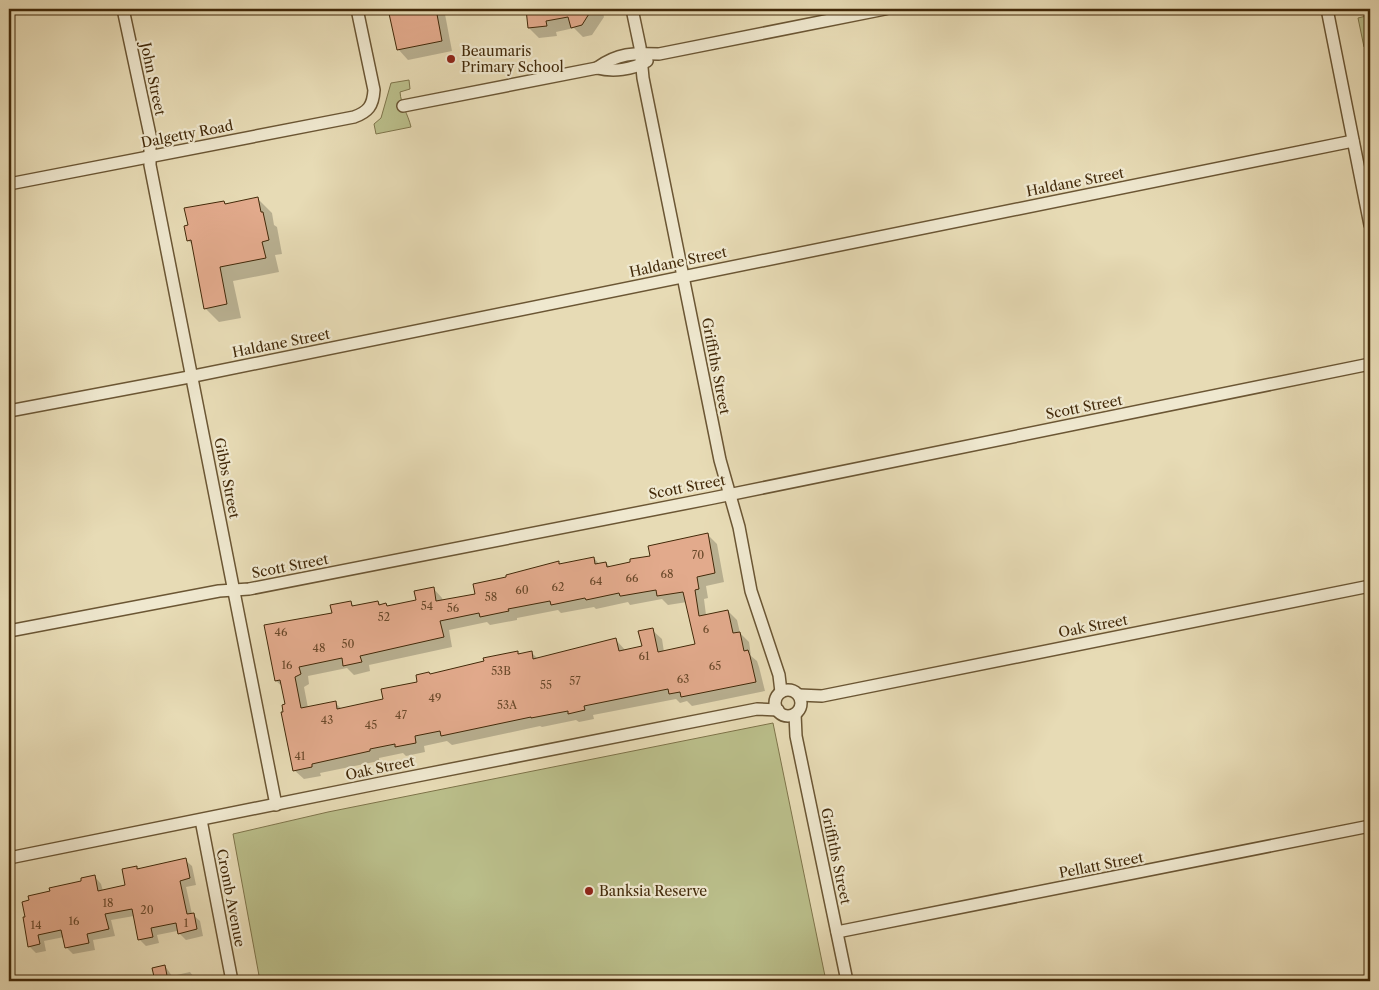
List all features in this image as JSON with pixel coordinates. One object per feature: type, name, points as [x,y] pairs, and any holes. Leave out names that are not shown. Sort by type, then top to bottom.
[{"type":"street","name":"John Street","points":[[123,9],[150,135],[151,156]]},
{"type":"street","name":"Dalgetty Road","points":[[9,184],[363,114],[374,101],[374,90],[357,9]]},
{"type":"street","name":"Griffiths Street","points":[[632,9],[682,276],[720,460],[739,527],[751,591],[788,703],[847,981]]},
{"type":"street","points":[[403,106],[597,68],[610,59],[641,59],[843,13],[886,9]]},
{"type":"street","points":[[1327,9],[1370,225]]},
{"type":"street","name":"Haldane Street","points":[[9,412],[1353,141]]},
{"type":"street","name":"Gibbs Street","points":[[151,156],[150,165],[276,805]]},
{"type":"street","name":"Scott Street","points":[[9,631],[234,590],[250,589],[1370,364]]},
{"type":"street","name":"Oak Street","points":[[9,858],[1370,586]]},
{"type":"street","name":"Cromb Avenue","points":[[201,820],[232,981]]},
{"type":"street","name":"Pellatt Street","points":[[837,932],[1370,826]]},
{"type":"green space","points":[[1370,15],[1370,45],[1364,47],[1358,18]]},
{"type":"green space","points":[[409,80],[410,89],[400,92],[411,127],[376,134],[374,124],[381,118],[391,83]]},
{"type":"green space","name":"Banksia Reserve","points":[[773,723],[826,981],[260,981],[233,834],[328,812]]},
{"type":"building","points":[[388,9],[436,9],[442,41],[397,50]]},
{"type":"building","points":[[526,9],[592,9],[582,25],[571,28],[568,17],[546,21],[547,26],[528,28]]},
{"type":"building","points":[[258,197],[269,240],[262,242],[266,258],[220,267],[227,304],[204,309],[191,240],[187,241],[184,226],[188,225],[184,208],[224,201],[225,204]]},
{"type":"building","points":[[708,533],[715,573],[697,577],[699,589],[695,590],[699,616],[728,610],[733,633],[740,632],[744,651],[748,650],[756,682],[681,697],[680,692],[669,694],[668,689],[584,706],[585,710],[568,714],[568,711],[531,717],[441,736],[440,731],[415,736],[416,743],[395,747],[395,744],[370,749],[370,751],[312,764],[312,767],[293,771],[281,712],[283,712],[282,705],[285,704],[280,680],[275,681],[264,625],[332,613],[330,605],[351,601],[352,606],[378,601],[379,605],[386,603],[387,606],[416,600],[414,591],[434,587],[436,601],[475,594],[473,584],[506,577],[506,575],[559,561],[559,564],[594,557],[595,564],[606,562],[607,567],[630,562],[630,559],[650,556],[648,546]],"holes":[[[656,590],[657,596],[683,592],[695,644],[658,652],[653,628],[638,631],[642,646],[619,651],[616,638],[533,659],[532,651],[518,654],[518,651],[483,658],[484,661],[430,674],[429,672],[416,675],[417,682],[381,689],[383,699],[337,709],[336,701],[301,708],[295,677],[301,674],[299,667],[342,658],[343,666],[362,662],[360,656],[444,637],[440,621],[479,613],[480,617],[509,611],[508,609],[550,601],[551,605],[619,593],[621,596]]]},
{"type":"building","points":[[186,858],[190,878],[180,881],[187,914],[194,913],[197,929],[178,934],[176,923],[151,928],[153,937],[138,940],[132,909],[105,914],[109,929],[87,934],[89,943],[65,948],[61,930],[38,935],[40,944],[28,947],[22,902],[29,900],[28,896],[50,891],[49,888],[81,881],[81,878],[95,875],[98,891],[125,885],[122,869],[137,866],[137,869]]},
{"type":"building","points":[[165,965],[168,981],[155,981],[152,968]]},
{"type":"place","name":"Beaumaris Primary School","points":[[451,59]]},
{"type":"place","name":"Banksia Reserve","points":[[589,891]]}]
